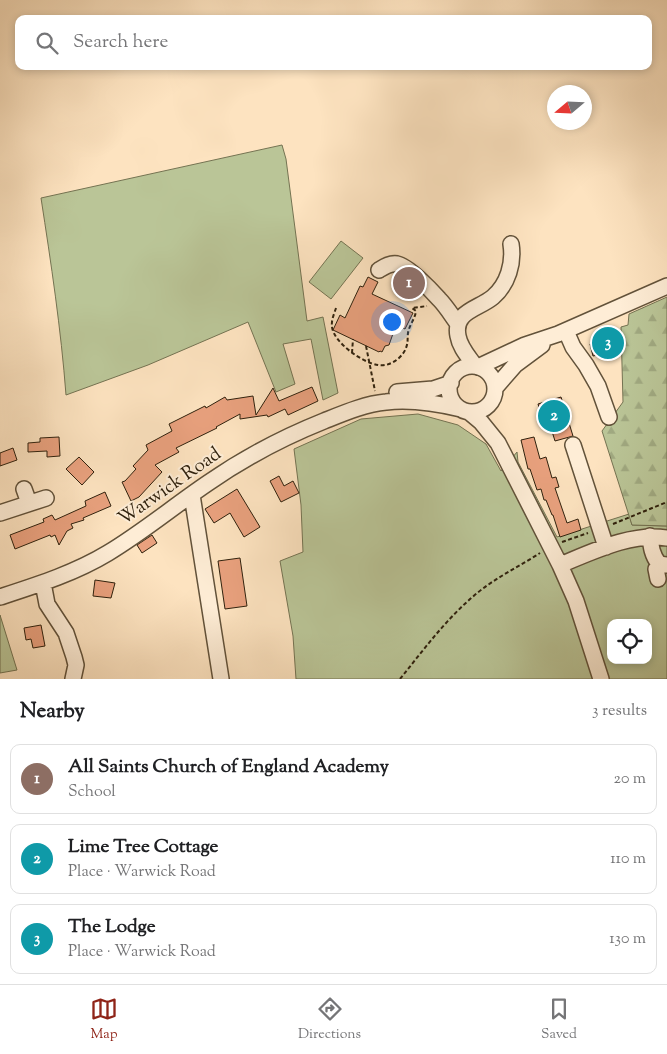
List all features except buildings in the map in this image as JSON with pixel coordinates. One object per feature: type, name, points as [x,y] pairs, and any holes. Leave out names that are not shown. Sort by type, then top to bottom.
[{"type":"street","points":[[498,443],[492,408],[494,383],[490,375],[483,369],[476,367],[461,347],[458,336],[458,324],[465,313],[494,296],[503,284],[511,265],[511,244]]},
{"type":"street","points":[[379,270],[394,264],[409,270],[441,300],[458,324]]},
{"type":"street","points":[[453,378],[464,368],[476,367],[667,286]]},
{"type":"street","points":[[465,410],[476,412],[490,404],[494,393],[515,365],[562,332]]},
{"type":"street","points":[[562,332],[586,365],[598,386],[609,417]]},
{"type":"street","points":[[461,347],[459,364],[450,390],[451,397],[455,403],[481,422],[498,443],[560,565],[576,601],[601,679]]},
{"type":"street","name":"Warwick Road","points":[[0,597],[69,573],[107,554],[208,483],[246,459],[302,430],[393,393],[433,389],[453,378]]},
{"type":"street","name":"Warwick Road","points":[[362,407],[384,402],[411,400],[436,403],[465,410]]},
{"type":"street","points":[[572,445],[606,547]]},
{"type":"street","points":[[24,489],[29,503]]},
{"type":"street","points":[[192,494],[220,679]]},
{"type":"street","points":[[0,513],[46,498]]},
{"type":"street","points":[[650,536],[654,558],[663,565],[656,569],[658,580]]},
{"type":"street","points":[[560,565],[606,547],[639,537],[667,538]]},
{"type":"street","points":[[43,583],[47,604],[66,633],[72,648],[76,665],[73,679]]},
{"type":"path","points":[[336,308],[332,327],[340,342],[352,353],[379,366],[389,365],[404,352],[408,342],[408,331],[416,316],[416,311],[412,308],[435,304],[441,300]]},
{"type":"path","points":[[352,353],[353,339]]},
{"type":"path","points":[[366,346],[377,399]]},
{"type":"path","points":[[400,679],[459,609],[481,590],[550,546]]},
{"type":"green space","points":[[282,145],[286,159],[307,321],[323,317],[338,393],[323,400],[311,339],[283,344],[295,384],[276,392],[248,322],[148,365],[66,395],[59,321],[41,198]]},
{"type":"green space","points":[[341,241],[363,258],[331,299],[309,282]]},
{"type":"green space","points":[[667,297],[667,526],[632,525],[602,431],[623,402],[621,327],[628,325],[629,314]]},
{"type":"green space","points":[[418,414],[458,425],[486,444],[501,471],[517,452],[518,462],[557,537],[629,514],[632,525],[667,526],[667,679],[296,679],[293,636],[280,561],[303,552],[301,505],[294,449],[361,419]]},
{"type":"green space","points":[[0,615],[17,670],[0,673]]},
{"type":"place","name":"All Saints Church of England Academy","points":[[409,283]]},
{"type":"place","name":"The Lodge","points":[[608,343]]},
{"type":"place","name":"Lime Tree Cottage","points":[[554,416]]}]
